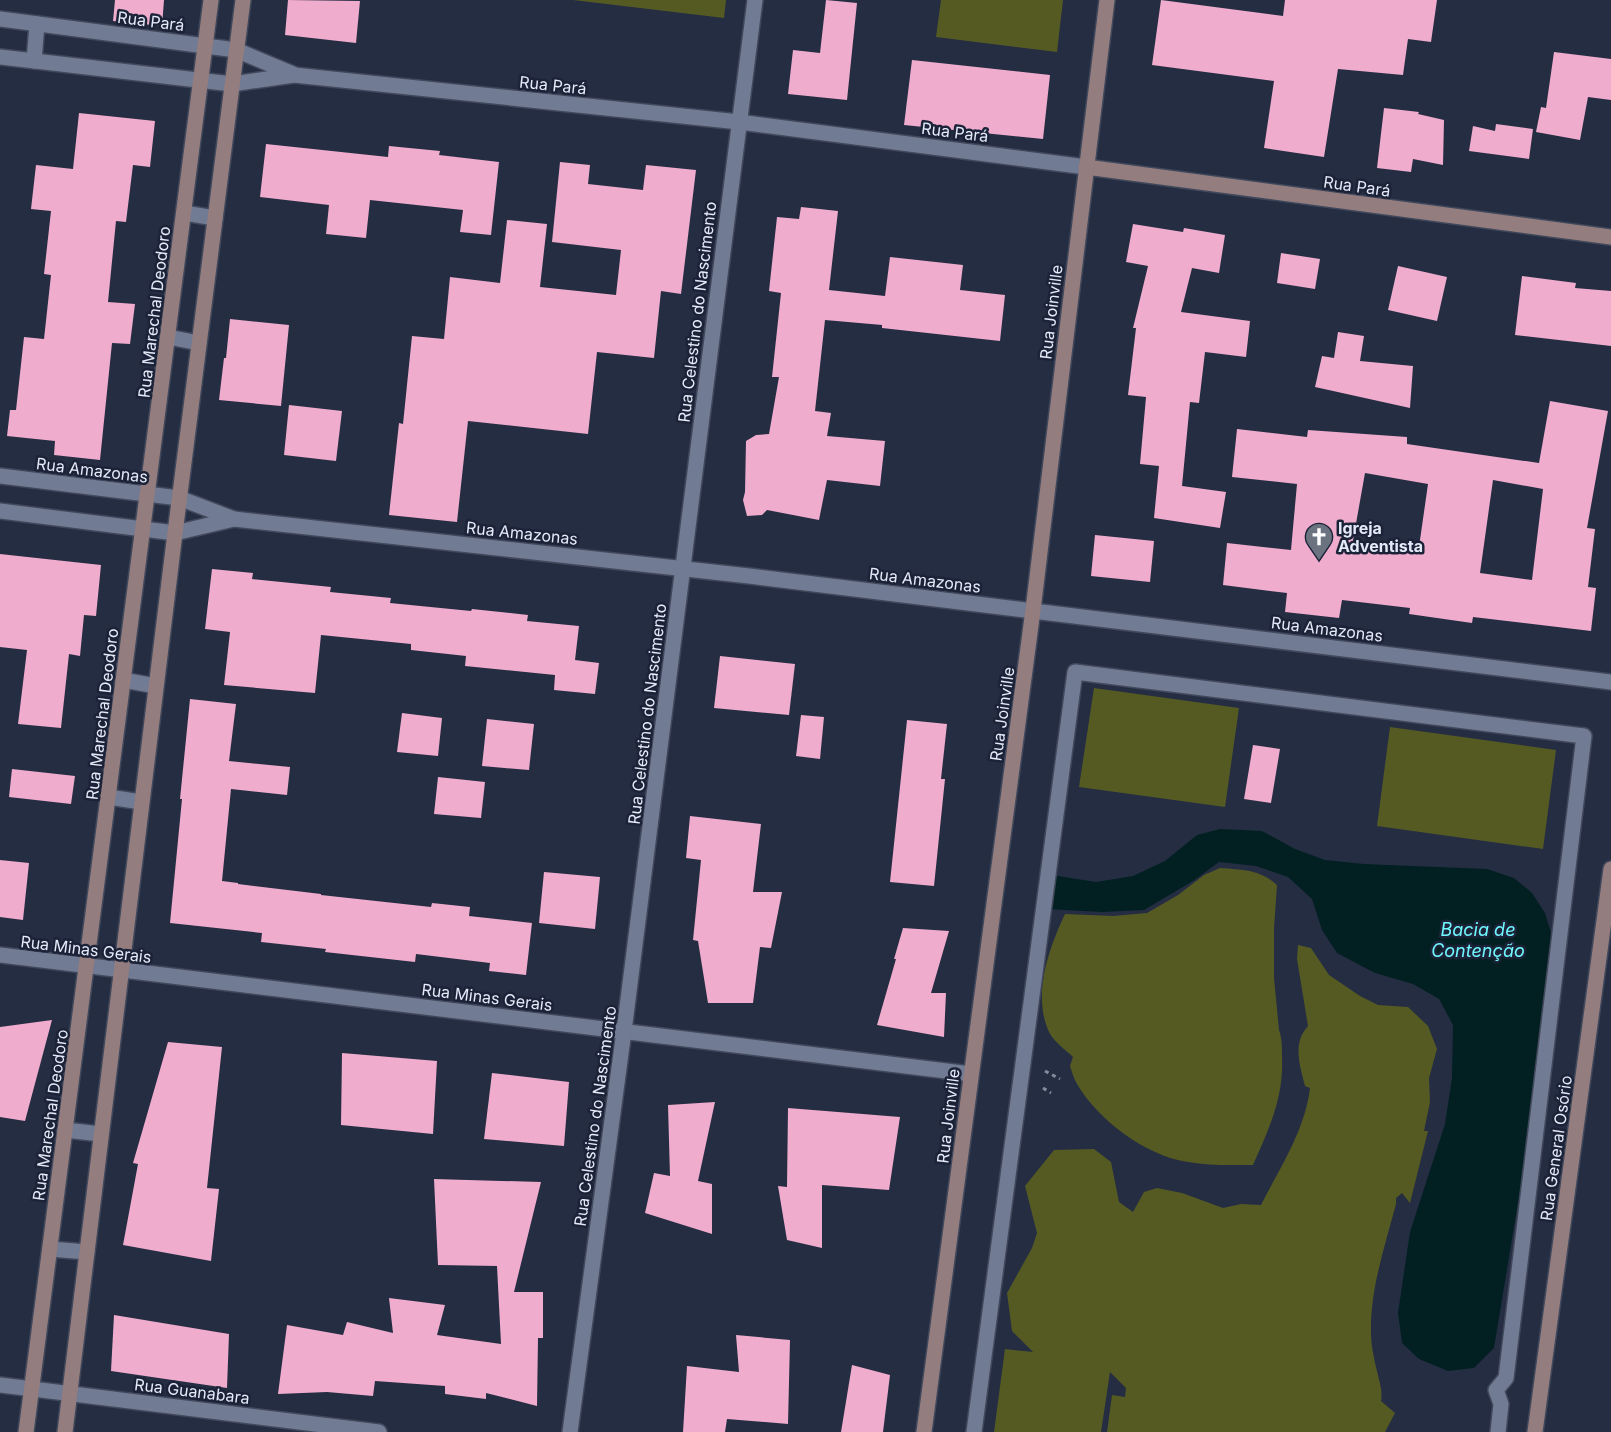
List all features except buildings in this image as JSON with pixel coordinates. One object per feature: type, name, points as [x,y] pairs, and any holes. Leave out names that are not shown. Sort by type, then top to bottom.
[{"type":"street","name":"Rua Marechal Deodoro","points":[[26,1432],[211,0]]},
{"type":"street","points":[[65,1432],[141,802],[243,0]]},
{"type":"street","name":"Rua Celestino do Nascimento","points":[[570,1432],[624,1031],[755,0]]},
{"type":"street","name":"Rua Joinville","points":[[924,1432],[1033,610],[1107,0]]},
{"type":"street","name":"Rua Pará","points":[[0,19],[236,50],[294,75]]},
{"type":"street","points":[[34,61],[38,24]]},
{"type":"street","name":"Rua Pará","points":[[0,57],[201,82],[232,84],[294,75],[739,122],[1611,238]]},
{"type":"street","points":[[184,213],[215,218]]},
{"type":"street","points":[[168,337],[199,343]]},
{"type":"street","name":"Rua Amazonas","points":[[0,476],[179,498],[234,519],[1033,610],[1611,682]]},
{"type":"street","points":[[0,511],[175,533],[234,519]]},
{"type":"street","points":[[974,1432],[1075,672],[1584,736],[1506,1378],[1496,1390],[1501,1404],[1498,1432]]},
{"type":"street","points":[[123,680],[156,686]]},
{"type":"street","points":[[109,797],[141,802]]},
{"type":"street","name":"Rua General Osório","points":[[1535,1432],[1611,868]]},
{"type":"street","name":"Rua Minas Gerais","points":[[0,955],[971,1074]]},
{"type":"street","points":[[65,1130],[101,1134]]},
{"type":"street","points":[[50,1249],[87,1252]]},
{"type":"street","name":"Rua Guanabara","points":[[0,1385],[379,1432]]},
{"type":"green space","points":[[573,0],[726,0],[724,18]]},
{"type":"green space","points":[[941,0],[1063,0],[1057,52],[936,37]]},
{"type":"green space","points":[[1094,688],[1239,708],[1225,807],[1079,787]]},
{"type":"green space","points":[[1390,727],[1556,750],[1543,849],[1377,826]]},
{"type":"green space","points":[[1220,868],[1257,873],[1277,885],[1274,928],[1274,978],[1282,1043],[1281,1086],[1265,1139],[1253,1165],[1204,1164],[1172,1158],[1140,1144],[1110,1123],[1097,1111],[1077,1084],[1070,1066],[1073,1057],[1049,1032],[1044,1018],[1042,1003],[1042,987],[1048,957],[1065,914],[1113,916],[1147,913],[1178,895],[1204,875]]},
{"type":"green space","points":[[1298,945],[1311,948],[1329,975],[1360,996],[1378,1005],[1408,1007],[1428,1026],[1437,1049],[1429,1078],[1430,1102],[1424,1131],[1428,1131],[1410,1203],[1402,1193],[1396,1198],[1373,1300],[1371,1332],[1381,1389],[1381,1401],[1395,1413],[1385,1432],[1107,1432],[1112,1395],[1125,1397],[1126,1388],[1110,1372],[1101,1432],[994,1432],[1005,1349],[1033,1352],[1012,1331],[1007,1293],[1032,1248],[1037,1233],[1025,1186],[1054,1150],[1094,1149],[1111,1162],[1119,1202],[1133,1212],[1144,1192],[1157,1188],[1182,1193],[1223,1208],[1241,1204],[1261,1205],[1284,1163],[1297,1134],[1303,1119],[1310,1088],[1305,1086],[1299,1055],[1300,1040],[1308,1026],[1297,959]]},
{"type":"water","name":"Bacia de Contenção","points":[[1220,829],[1262,831],[1295,849],[1325,860],[1364,864],[1487,869],[1514,878],[1532,893],[1545,913],[1553,939],[1526,1154],[1494,1348],[1474,1368],[1448,1371],[1419,1359],[1402,1343],[1398,1313],[1410,1232],[1445,1124],[1452,1078],[1453,1025],[1439,999],[1413,984],[1375,973],[1337,953],[1322,930],[1312,899],[1288,877],[1256,866],[1219,862],[1193,881],[1144,910],[1102,912],[1047,909],[1052,875],[1096,882],[1133,876],[1165,861],[1197,835]]},
{"type":"place","name":"Igreja Adventista","points":[[1319,561]]}]
